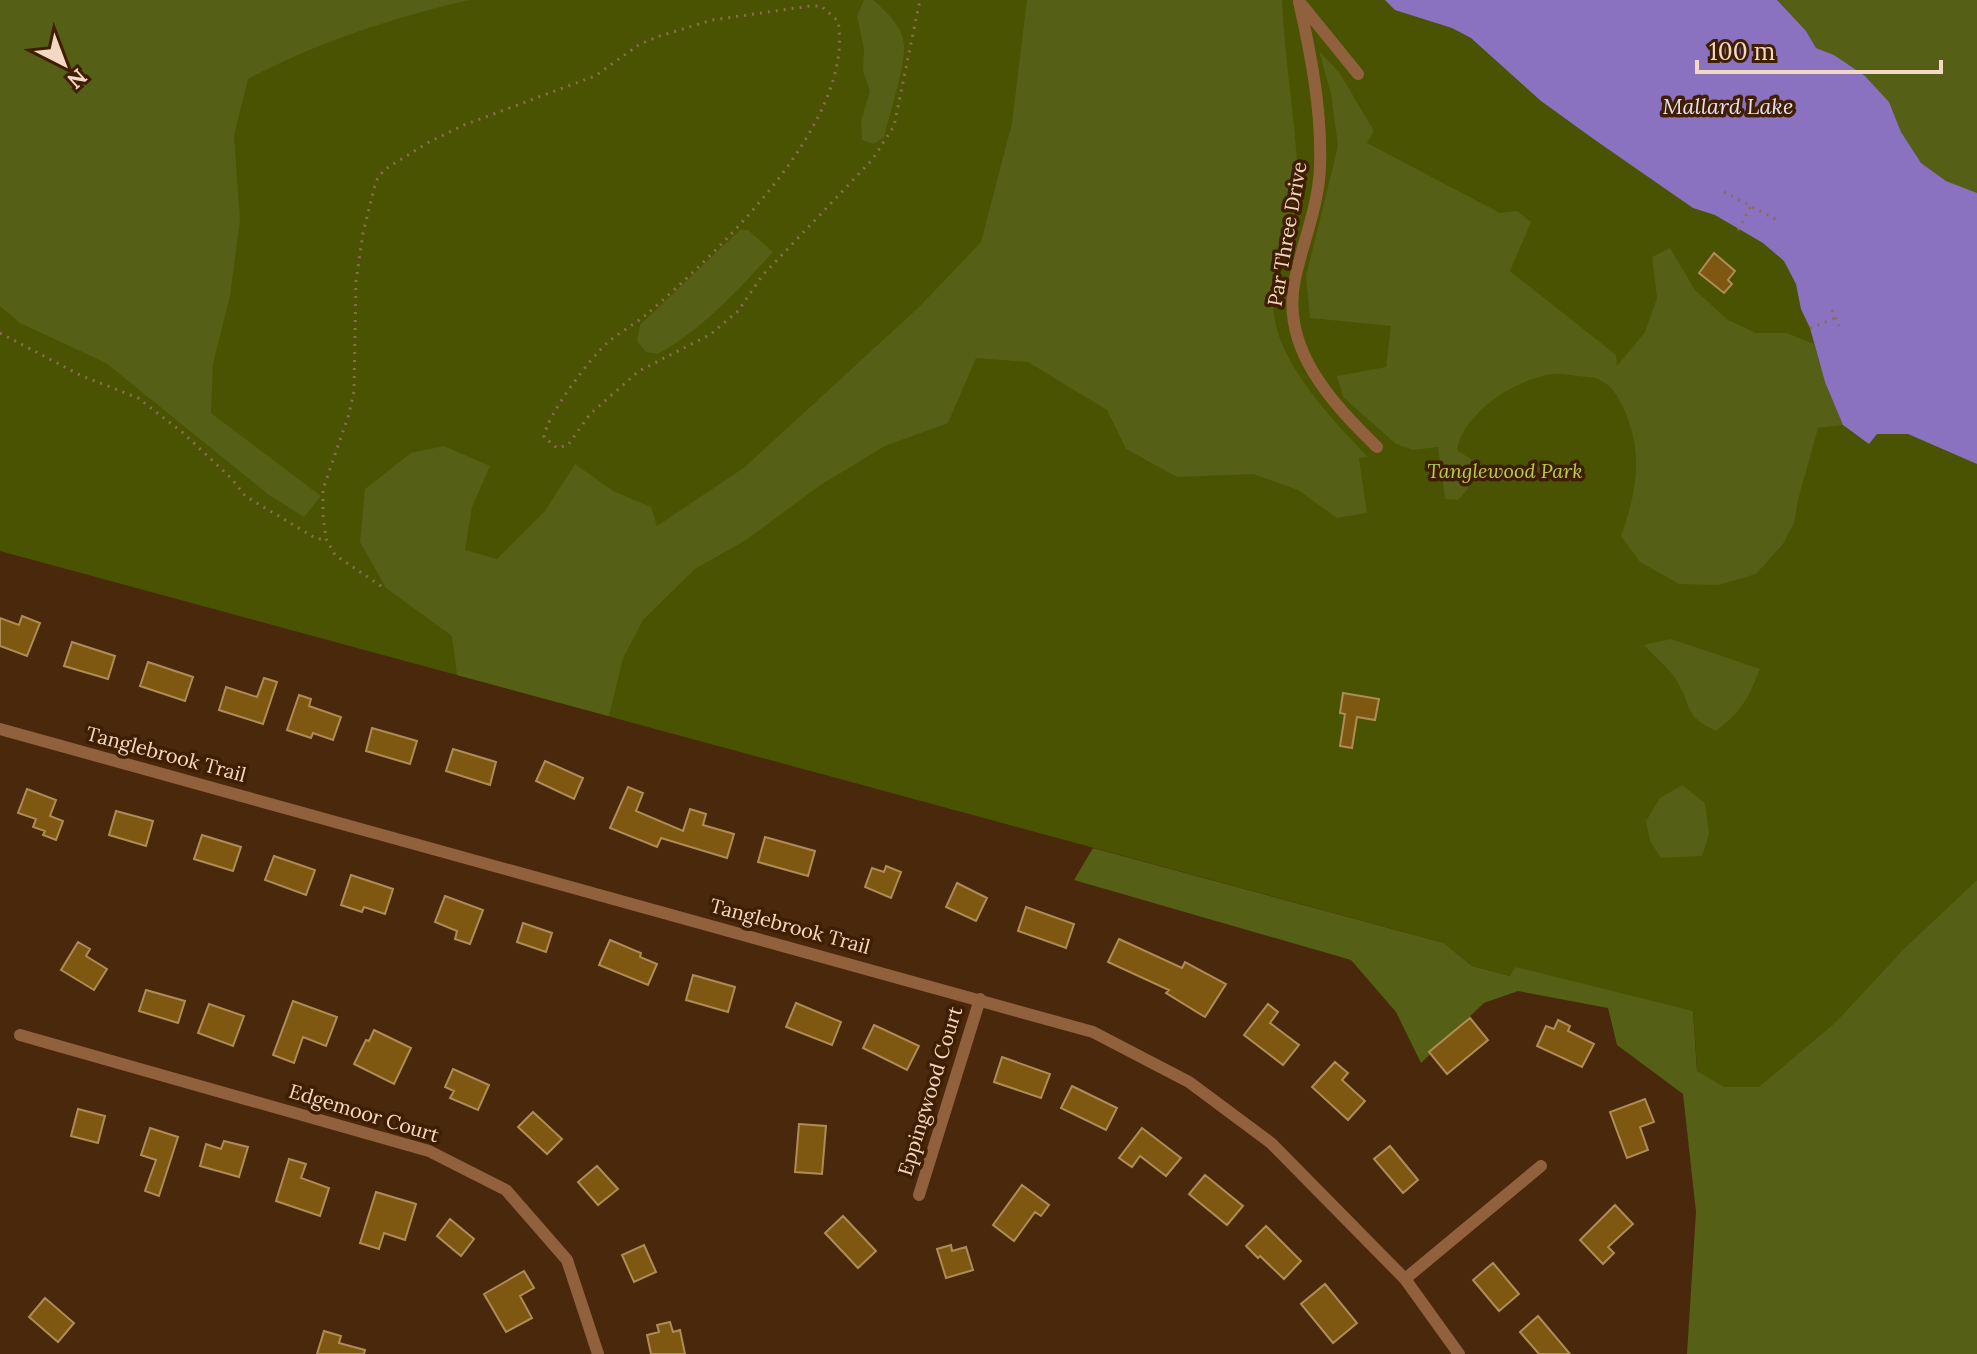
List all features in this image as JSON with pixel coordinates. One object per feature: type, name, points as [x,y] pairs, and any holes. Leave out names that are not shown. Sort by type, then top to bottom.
[{"type":"street","points":[[1298,1],[1358,74]]},
{"type":"street","name":"Par Three Drive","points":[[1298,1],[1308,40],[1321,165],[1310,230],[1290,306],[1302,353],[1323,388],[1377,447]]},
{"type":"street","name":"Tanglebrook Trail","points":[[0,729],[1093,1032],[1189,1082],[1271,1143],[1405,1279],[1459,1354]]},
{"type":"street","name":"Eppingwood Court","points":[[919,1195],[980,999]]},
{"type":"street","name":"Edgemoor Court","points":[[20,1035],[429,1151],[506,1190],[567,1260],[598,1354]]},
{"type":"street","points":[[1405,1279],[1541,1166]]},
{"type":"path","points":[[381,586],[335,555],[326,539],[323,489],[354,391],[356,281],[369,199],[384,170],[464,125],[595,76],[640,44],[685,27],[810,6],[821,6],[838,21],[840,57],[830,89],[794,157],[769,194],[742,224],[645,316],[624,329],[593,356],[576,384],[550,415],[545,427],[544,437],[550,444],[557,448],[568,445],[590,414],[639,371],[711,334],[738,311],[762,276],[872,160],[894,126],[920,0]]},
{"type":"path","points":[[1724,192],[1777,220]]},
{"type":"path","points":[[1738,230],[1751,206]]},
{"type":"path","points":[[1832,310],[1839,326]]},
{"type":"path","points":[[1810,328],[1835,318]]},
{"type":"path","points":[[0,333],[80,375],[138,398],[182,432],[232,479],[245,496],[317,539],[326,539]]},
{"type":"green space","name":"Tanglewood Park","points":[[0,0],[1977,0],[1977,1354],[1717,1354],[1693,1011],[1472,966],[1444,943],[0,551]]},
{"type":"green space","points":[[0,0],[469,0],[356,32],[248,79],[234,135],[240,220],[230,296],[213,364],[211,413],[321,496],[304,517],[269,495],[106,363],[20,323],[0,306]]},
{"type":"green space","points":[[864,0],[873,0],[888,14],[901,32],[904,45],[900,77],[884,137],[874,144],[862,140],[861,121],[870,91],[863,71],[864,49],[857,16]]},
{"type":"green space","points":[[1027,0],[1282,0],[1299,202],[1296,226],[1276,285],[1275,318],[1291,362],[1305,384],[1368,457],[1359,458],[1367,513],[1337,518],[1298,490],[1253,474],[1177,477],[1126,449],[1107,410],[1028,362],[976,358],[948,423],[885,446],[819,486],[746,540],[695,569],[643,620],[623,658],[609,716],[457,675],[452,636],[386,588],[360,542],[365,489],[411,453],[444,446],[490,466],[472,507],[465,550],[497,559],[545,511],[575,464],[613,491],[651,507],[657,526],[745,467],[919,307],[981,242],[1012,123]]},
{"type":"green space","points":[[1777,0],[1977,0],[1977,193],[1946,181],[1921,163],[1901,132],[1889,102],[1865,76],[1834,55],[1816,48],[1806,31]]},
{"type":"green space","points":[[1319,51],[1339,72],[1374,131],[1367,143],[1500,213],[1517,211],[1531,222],[1510,271],[1616,355],[1617,366],[1645,332],[1657,298],[1652,257],[1670,248],[1695,290],[1728,320],[1756,333],[1787,333],[1814,344],[1825,382],[1843,425],[1818,428],[1794,523],[1783,544],[1756,574],[1719,585],[1679,584],[1640,562],[1621,536],[1634,487],[1634,440],[1619,399],[1611,388],[1598,379],[1558,374],[1538,377],[1508,391],[1480,411],[1462,436],[1457,450],[1475,462],[1467,490],[1458,500],[1445,499],[1438,447],[1413,450],[1396,444],[1343,397],[1337,376],[1386,367],[1391,326],[1310,318],[1306,276],[1338,146],[1331,94]]},
{"type":"green space","points":[[740,230],[748,230],[773,252],[690,333],[658,354],[646,352],[637,341],[640,325]]},
{"type":"green space","points":[[1671,639],[1760,669],[1743,704],[1716,731],[1693,716],[1675,678],[1644,645]]},
{"type":"green space","points":[[1682,785],[1705,803],[1709,834],[1702,856],[1661,858],[1650,841],[1646,821],[1660,798]]},
{"type":"green space","points":[[1093,848],[1444,943],[1472,966],[1510,976],[1516,967],[1693,1011],[1697,1071],[1724,1087],[1759,1087],[1836,1022],[1904,949],[1977,880],[1977,1354],[1687,1354],[1696,1212],[1683,1094],[1617,1045],[1608,1008],[1518,991],[1484,1003],[1421,1063],[1396,1012],[1351,960],[1074,880]]},
{"type":"water","name":"Mallard Lake","points":[[1385,0],[1777,0],[1806,31],[1816,48],[1834,55],[1865,76],[1889,102],[1901,132],[1921,163],[1946,181],[1977,193],[1977,464],[1908,434],[1877,434],[1869,444],[1843,425],[1825,382],[1796,284],[1784,261],[1763,243],[1715,215],[1693,208],[1595,140],[1541,101],[1471,38],[1452,28],[1395,10]]},
{"type":"building","points":[[1714,253],[1735,271],[1728,280],[1732,284],[1724,293],[1699,273]]},
{"type":"building","points":[[22,616],[40,623],[27,656],[0,646],[0,618],[19,625]]},
{"type":"building","points":[[72,642],[115,656],[108,679],[64,666]]},
{"type":"building","points":[[148,662],[193,677],[185,701],[140,686]]},
{"type":"building","points":[[264,678],[277,682],[263,724],[219,710],[226,687],[257,697]]},
{"type":"building","points":[[1343,693],[1379,699],[1375,720],[1357,717],[1352,748],[1340,746],[1345,714],[1340,713]]},
{"type":"building","points":[[299,695],[311,699],[309,706],[341,717],[333,740],[313,733],[311,738],[287,730]]},
{"type":"building","points":[[372,728],[417,741],[410,764],[366,751]]},
{"type":"building","points":[[453,749],[496,762],[490,785],[446,771]]},
{"type":"building","points":[[545,761],[583,778],[574,799],[536,781]]},
{"type":"building","points":[[628,787],[643,793],[636,811],[683,831],[690,809],[706,814],[703,825],[734,834],[727,858],[661,838],[657,847],[610,828]]},
{"type":"building","points":[[27,789],[56,800],[50,816],[63,821],[56,840],[43,835],[45,831],[33,827],[36,819],[18,813]]},
{"type":"building","points":[[116,811],[153,821],[146,846],[109,835]]},
{"type":"building","points":[[202,835],[241,847],[233,871],[194,859]]},
{"type":"building","points":[[765,837],[815,851],[808,876],[758,862]]},
{"type":"building","points":[[274,856],[315,870],[306,895],[265,880]]},
{"type":"building","points":[[886,866],[901,872],[891,898],[865,887],[872,868],[884,872]]},
{"type":"building","points":[[351,875],[393,889],[385,914],[364,907],[362,912],[341,905]]},
{"type":"building","points":[[957,883],[987,898],[976,921],[946,907]]},
{"type":"building","points":[[445,896],[483,910],[470,944],[455,939],[457,931],[435,922]]},
{"type":"building","points":[[1026,907],[1074,924],[1066,948],[1018,931]]},
{"type":"building","points":[[523,923],[552,933],[546,952],[517,942]]},
{"type":"building","points":[[1119,939],[1182,968],[1185,962],[1226,984],[1205,1017],[1166,993],[1169,990],[1108,962]]},
{"type":"building","points":[[610,940],[641,953],[640,957],[657,964],[648,985],[599,965]]},
{"type":"building","points":[[78,942],[90,949],[86,956],[107,969],[94,990],[61,970]]},
{"type":"building","points":[[693,975],[735,987],[728,1012],[686,1000]]},
{"type":"building","points":[[146,990],[185,1001],[178,1023],[139,1011]]},
{"type":"building","points":[[293,1001],[337,1017],[326,1046],[303,1037],[294,1063],[273,1055]]},
{"type":"building","points":[[796,1003],[841,1022],[832,1045],[786,1027]]},
{"type":"building","points":[[209,1004],[244,1016],[233,1046],[198,1033]]},
{"type":"building","points":[[1268,1004],[1278,1012],[1270,1023],[1299,1045],[1283,1065],[1244,1035]]},
{"type":"building","points":[[1470,1018],[1488,1040],[1447,1074],[1429,1052]]},
{"type":"building","points":[[1558,1020],[1570,1026],[1568,1031],[1594,1044],[1582,1067],[1537,1046],[1546,1026],[1554,1029]]},
{"type":"building","points":[[874,1025],[919,1046],[907,1070],[863,1048]]},
{"type":"building","points":[[374,1030],[411,1048],[394,1084],[354,1064]]},
{"type":"building","points":[[1002,1057],[1050,1074],[1041,1098],[994,1082]]},
{"type":"building","points":[[1335,1062],[1348,1073],[1342,1080],[1365,1101],[1348,1120],[1312,1087]]},
{"type":"building","points":[[453,1069],[489,1085],[478,1110],[450,1098],[454,1091],[445,1087]]},
{"type":"building","points":[[1072,1086],[1117,1108],[1106,1130],[1061,1108]]},
{"type":"building","points":[[1645,1099],[1654,1122],[1640,1127],[1648,1150],[1627,1158],[1610,1112]]},
{"type":"building","points":[[78,1109],[105,1116],[98,1143],[71,1136]]},
{"type":"building","points":[[533,1112],[562,1139],[547,1154],[518,1127]]},
{"type":"building","points":[[799,1124],[826,1126],[822,1174],[795,1172]]},
{"type":"building","points":[[150,1128],[178,1137],[159,1196],[145,1191],[156,1160],[141,1155]]},
{"type":"building","points":[[1142,1128],[1181,1158],[1166,1176],[1140,1156],[1132,1167],[1119,1158]]},
{"type":"building","points":[[224,1141],[248,1147],[239,1177],[200,1166],[206,1144],[221,1149]]},
{"type":"building","points":[[1390,1146],[1418,1180],[1403,1193],[1374,1159]]},
{"type":"building","points":[[289,1159],[306,1164],[301,1178],[329,1188],[320,1216],[276,1201]]},
{"type":"building","points":[[597,1166],[618,1189],[598,1205],[578,1182]]},
{"type":"building","points":[[1205,1175],[1243,1206],[1227,1225],[1189,1194]]},
{"type":"building","points":[[1022,1185],[1049,1205],[1041,1216],[1035,1212],[1014,1241],[993,1225]]},
{"type":"building","points":[[376,1192],[416,1204],[405,1240],[384,1233],[379,1249],[360,1243]]},
{"type":"building","points":[[1615,1205],[1633,1224],[1608,1247],[1614,1253],[1603,1264],[1580,1240]]},
{"type":"building","points":[[843,1216],[876,1251],[858,1268],[825,1233]]},
{"type":"building","points":[[450,1219],[474,1239],[461,1256],[437,1236]]},
{"type":"building","points":[[1266,1226],[1301,1261],[1284,1279],[1246,1246]]},
{"type":"building","points":[[644,1245],[656,1272],[634,1282],[622,1255]]},
{"type":"building","points":[[951,1245],[952,1251],[966,1247],[973,1270],[946,1278],[937,1249]]},
{"type":"building","points":[[1493,1263],[1519,1294],[1499,1311],[1473,1280]]},
{"type":"building","points":[[524,1271],[534,1288],[520,1296],[532,1318],[506,1332],[484,1294]]},
{"type":"building","points":[[1325,1284],[1357,1323],[1333,1343],[1301,1304]]},
{"type":"building","points":[[45,1298],[74,1323],[58,1342],[29,1317]]},
{"type":"building","points":[[1538,1316],[1570,1354],[1539,1354],[1520,1332]]},
{"type":"building","points":[[670,1322],[673,1332],[680,1330],[685,1354],[651,1354],[647,1335],[659,1332],[657,1325]]},
{"type":"building","points":[[324,1331],[341,1336],[339,1343],[365,1350],[364,1354],[317,1354]]}]
